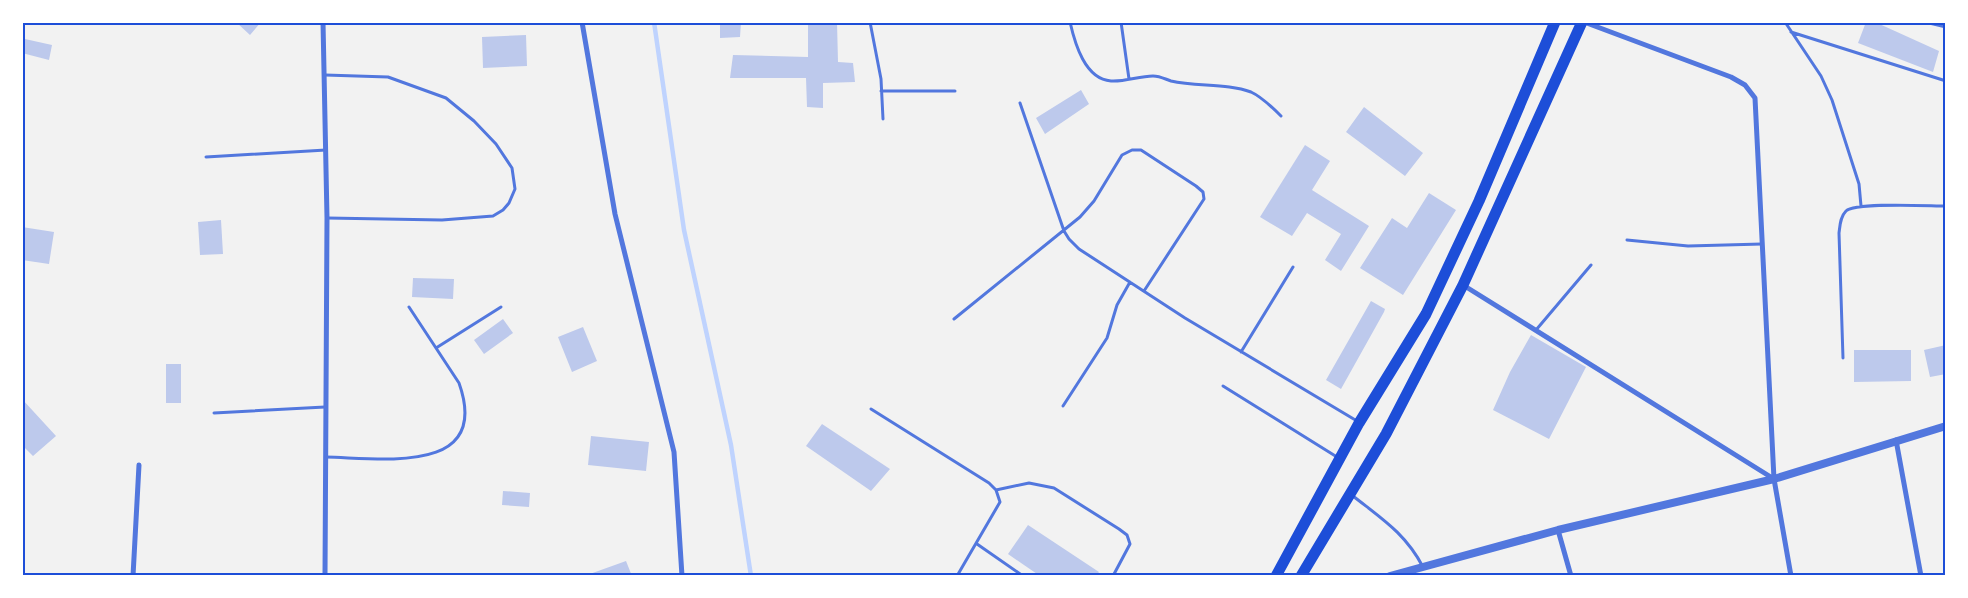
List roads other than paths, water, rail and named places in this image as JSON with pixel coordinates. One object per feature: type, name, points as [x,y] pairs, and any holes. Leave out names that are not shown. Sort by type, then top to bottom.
[{"type":"highway","points":[[1276,576],[1359,422],[1426,314],[1479,201],[1555,22]]},
{"type":"highway","points":[[1302,576],[1386,434],[1463,285],[1583,22]]},
{"type":"street","points":[[323,22],[327,218],[325,576]]},
{"type":"street","points":[[582,22],[615,214],[674,452],[682,576]]},
{"type":"street","points":[[1583,22],[1731,77],[1745,84],[1755,98],[1774,478],[1791,576]]},
{"type":"street","points":[[1463,285],[1774,478]]},
{"type":"street","points":[[1390,576],[1558,530],[1774,478],[1946,426]]},
{"type":"street","points":[[1896,440],[1921,576]]},
{"type":"street","points":[[132,576],[139,465]]},
{"type":"street","points":[[1558,530],[1571,576]]},
{"type":"lane","points":[[870,22],[877,57],[883,119]]},
{"type":"lane","points":[[1070,22],[1074,38],[1084,62],[1094,74],[1102,79],[1112,81],[1129,80],[1152,76],[1171,81],[1251,92],[1281,116]]},
{"type":"lane","points":[[1121,22],[1129,80]]},
{"type":"lane","points":[[1785,22],[1821,76],[1832,100],[1859,184],[1861,206]]},
{"type":"lane","points":[[1925,22],[1946,27]]},
{"type":"lane","points":[[1791,31],[1946,81]]},
{"type":"lane","points":[[325,76],[388,77],[446,98],[474,121],[496,144],[512,168],[515,189],[509,203],[503,210],[493,216],[442,220],[327,218]]},
{"type":"lane","points":[[881,91],[955,91]]},
{"type":"lane","points":[[1020,103],[1064,231],[1079,249],[1241,352],[1359,422]]},
{"type":"lane","points":[[206,157],[326,150]]},
{"type":"lane","points":[[954,319],[1064,231],[1094,201],[1122,156],[1132,150],[1141,150],[1196,186],[1203,192],[1204,199],[1144,292]]},
{"type":"lane","points":[[1843,358],[1839,233],[1841,218],[1846,210],[1861,206],[1946,206]]},
{"type":"lane","points":[[1627,240],[1688,246],[1763,244]]},
{"type":"lane","points":[[1536,330],[1591,265]]},
{"type":"lane","points":[[1241,352],[1292,267]]},
{"type":"lane","points":[[1063,406],[1107,338],[1117,305],[1130,282]]},
{"type":"lane","points":[[325,457],[390,459],[408,457],[434,453],[451,445],[458,437],[466,416],[465,405],[458,383],[410,307]]},
{"type":"lane","points":[[436,348],[501,307]]},
{"type":"lane","points":[[1223,386],[1340,459]]},
{"type":"lane","points":[[214,413],[325,407]]},
{"type":"lane","points":[[871,409],[989,483],[996,490],[1000,502],[957,576]]},
{"type":"lane","points":[[996,490],[1029,483],[1054,488],[1119,529],[1127,536],[1130,544],[1113,576]]},
{"type":"lane","points":[[1350,495],[1404,537],[1423,567]]},
{"type":"lane","points":[[976,544],[1022,576]]},
{"type":"waterway","points":[[654,22],[684,230],[731,445],[751,576]]}]
